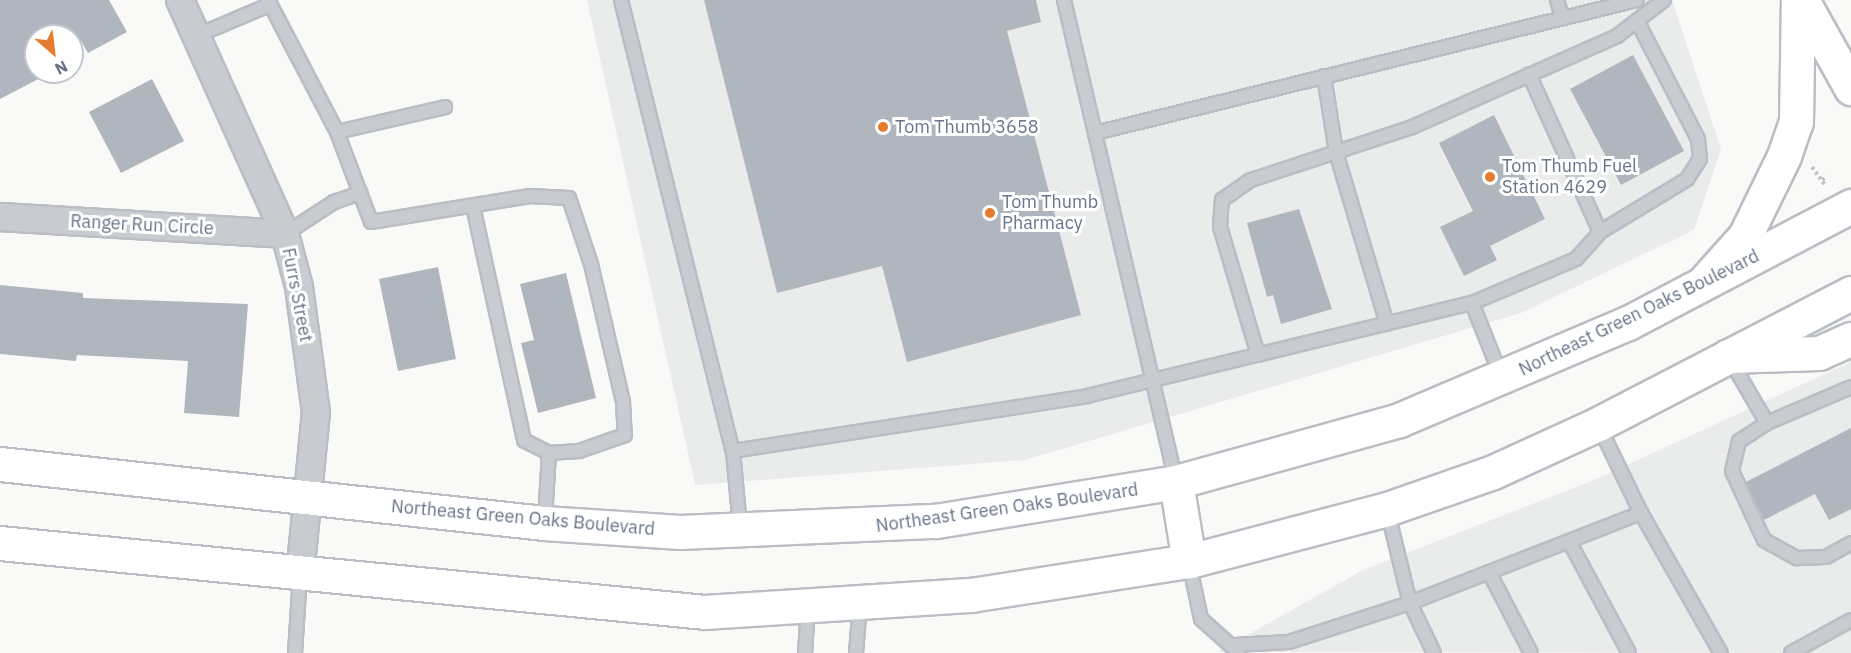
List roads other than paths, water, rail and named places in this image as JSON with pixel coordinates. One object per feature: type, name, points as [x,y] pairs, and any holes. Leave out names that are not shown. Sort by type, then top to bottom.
[{"type":"main road","points":[[1802,0],[1851,39]]},
{"type":"main road","points":[[1802,0],[1851,88]]},
{"type":"main road","points":[[1703,283],[1745,236],[1784,156],[1796,122],[1802,0]]},
{"type":"main road","name":"Northeast Green Oaks Boulevard","points":[[0,464],[544,523],[741,531],[936,521],[1176,482],[1353,436],[1503,380],[1703,283],[1851,206]]},
{"type":"main road","points":[[0,543],[300,576],[687,612],[808,608],[971,595],[1189,561],[1388,509],[1493,472],[1598,424],[1851,293]]},
{"type":"main road","points":[[1728,356],[1819,353],[1851,339]]},
{"type":"main road","points":[[1176,482],[1189,561]]},
{"type":"street","name":"Furrs Street","points":[[180,0],[285,234],[299,287],[316,412],[300,576]]},
{"type":"street","name":"Ranger Run Circle","points":[[0,217],[285,234]]},
{"type":"lane","points":[[621,0],[733,451],[741,531]]},
{"type":"lane","points":[[1064,0],[1176,482]]},
{"type":"lane","points":[[1557,0],[1562,16]]},
{"type":"lane","points":[[1095,133],[1562,16],[1637,0]]},
{"type":"lane","points":[[1258,355],[1220,227],[1222,200],[1251,180],[1412,127],[1617,36],[1664,0]]},
{"type":"lane","points":[[196,36],[268,2],[337,132],[371,222],[530,196],[569,198],[591,264],[623,402],[625,435],[593,449],[549,453],[524,440],[518,426],[473,206]]},
{"type":"lane","points":[[733,451],[1076,398],[1154,381],[1472,303],[1576,259],[1600,232],[1687,179],[1700,159],[1698,139],[1637,21]]},
{"type":"lane","points":[[1529,74],[1600,232]]},
{"type":"lane","points":[[1324,76],[1336,152],[1387,324]]},
{"type":"lane","points":[[337,132],[445,107]]},
{"type":"lane","points":[[285,234],[334,202],[360,193]]},
{"type":"lane","points":[[1472,303],[1503,380]]},
{"type":"lane","points":[[1728,356],[1767,423]]},
{"type":"lane","points":[[1851,387],[1767,423],[1739,441],[1732,471],[1764,540],[1797,558],[1826,557],[1851,543]]},
{"type":"lane","points":[[1598,424],[1641,513],[1721,653]]},
{"type":"lane","points":[[544,523],[549,453]]},
{"type":"lane","points":[[1388,509],[1410,603],[1434,653]]},
{"type":"lane","points":[[1189,561],[1201,619],[1237,649],[1289,642],[1410,603],[1641,513]]},
{"type":"lane","points":[[1569,541],[1629,653]]},
{"type":"lane","points":[[1489,572],[1531,653]]},
{"type":"lane","points":[[295,653],[300,576]]},
{"type":"lane","points":[[856,653],[860,603]]},
{"type":"lane","points":[[805,653],[808,608]]},
{"type":"lane","points":[[1791,653],[1851,620]]},
{"type":"place","name":"Tom Thumb 3658","points":[[883,127]]},
{"type":"place","name":"Tom Thumb Fuel Station 4629","points":[[1490,177]]},
{"type":"place","name":"Tom Thumb Pharmacy","points":[[990,213]]}]
